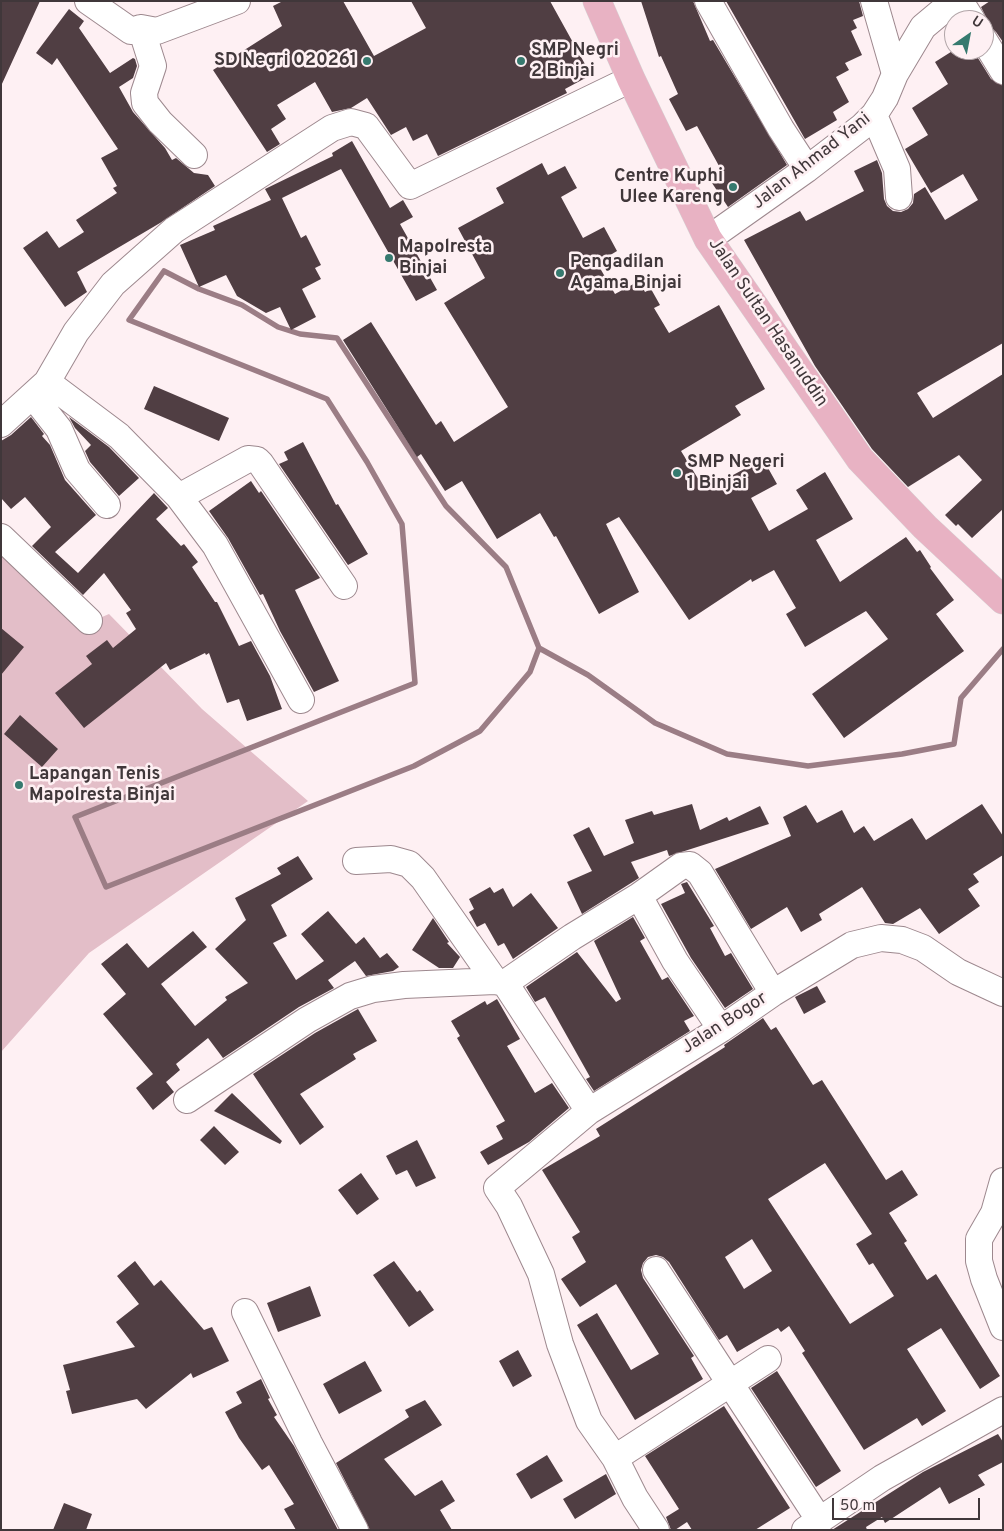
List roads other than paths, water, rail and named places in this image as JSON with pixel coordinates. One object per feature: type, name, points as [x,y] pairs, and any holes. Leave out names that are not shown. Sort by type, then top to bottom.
[{"type":"main road","name":"Jalan Sultan Hasanuddin","points":[[597,1],[631,79],[708,240],[860,460],[925,527],[999,589]]},
{"type":"street","points":[[88,1],[131,31],[141,28],[157,31],[226,3]]},
{"type":"street","points":[[708,1],[781,129],[808,169]]},
{"type":"street","points":[[874,1],[896,74]]},
{"type":"street","name":"Jalan Ahmad Yani","points":[[708,240],[808,169],[874,115],[923,27],[954,1]]},
{"type":"street","points":[[141,28],[152,66],[144,93],[145,103],[160,122],[194,154]]},
{"type":"street","points":[[994,56],[1003,71]]},
{"type":"street","points":[[1,424],[40,389],[76,332],[112,284],[174,230],[332,128],[351,122],[366,126],[410,186],[631,79]]},
{"type":"street","points":[[874,115],[897,169],[899,197]]},
{"type":"street","points":[[40,389],[118,436],[179,497],[215,544],[301,700]]},
{"type":"street","points":[[40,389],[77,470],[106,505]]},
{"type":"street","points":[[179,497],[248,459],[256,460],[261,464],[344,586]]},
{"type":"street","points":[[1,537],[89,621]]},
{"type":"street","points":[[356,861],[391,859],[409,864],[423,878],[500,982],[589,1111]]},
{"type":"street","points":[[187,1100],[307,1020],[350,996],[373,989],[404,985],[500,982],[639,896],[681,866],[693,866],[700,873],[773,993]]},
{"type":"street","points":[[639,896],[676,961],[720,1029]]},
{"type":"street","name":"Jalan Bogor","points":[[615,1458],[589,1422],[560,1344],[541,1274],[510,1206],[497,1188],[589,1111],[720,1029],[773,993],[852,945],[881,938],[902,940],[922,948],[958,972],[1003,993]]},
{"type":"street","points":[[1003,1182],[994,1213],[979,1239],[980,1261],[984,1279],[992,1304],[1003,1327]]},
{"type":"street","points":[[656,1270],[730,1383],[812,1525],[852,1496],[1003,1410]]},
{"type":"street","points":[[245,1312],[309,1443],[355,1530]]},
{"type":"street","points":[[656,1530],[635,1498],[615,1458],[768,1358]]},
{"type":"waterway","points":[[164,271],[199,289],[242,305],[278,327],[300,334],[337,338],[446,506],[506,567],[539,648],[530,672],[480,731],[414,766],[106,887],[75,817],[415,683],[402,524],[367,462],[327,399],[129,320],[164,271]]},
{"type":"waterway","points":[[539,648],[588,675],[655,723],[727,754],[808,766],[902,754],[954,744],[961,698],[1003,649]]},
{"type":"place","name":"SD Negri 020261","points":[[367,61]]},
{"type":"place","name":"SMP Negri 2 Binjai","points":[[521,61]]},
{"type":"place","name":"Centre Kuphi Ulee Kareng","points":[[733,187]]},
{"type":"place","name":"Mapolresta Binjai","points":[[389,258]]},
{"type":"place","name":"Pengadilan Agama Binjai","points":[[560,273]]},
{"type":"place","name":"SMP Negeri 1 Binjai","points":[[677,473]]},
{"type":"place","name":"Lapangan Tenis Mapolresta Binjai","points":[[19,785]]}]
